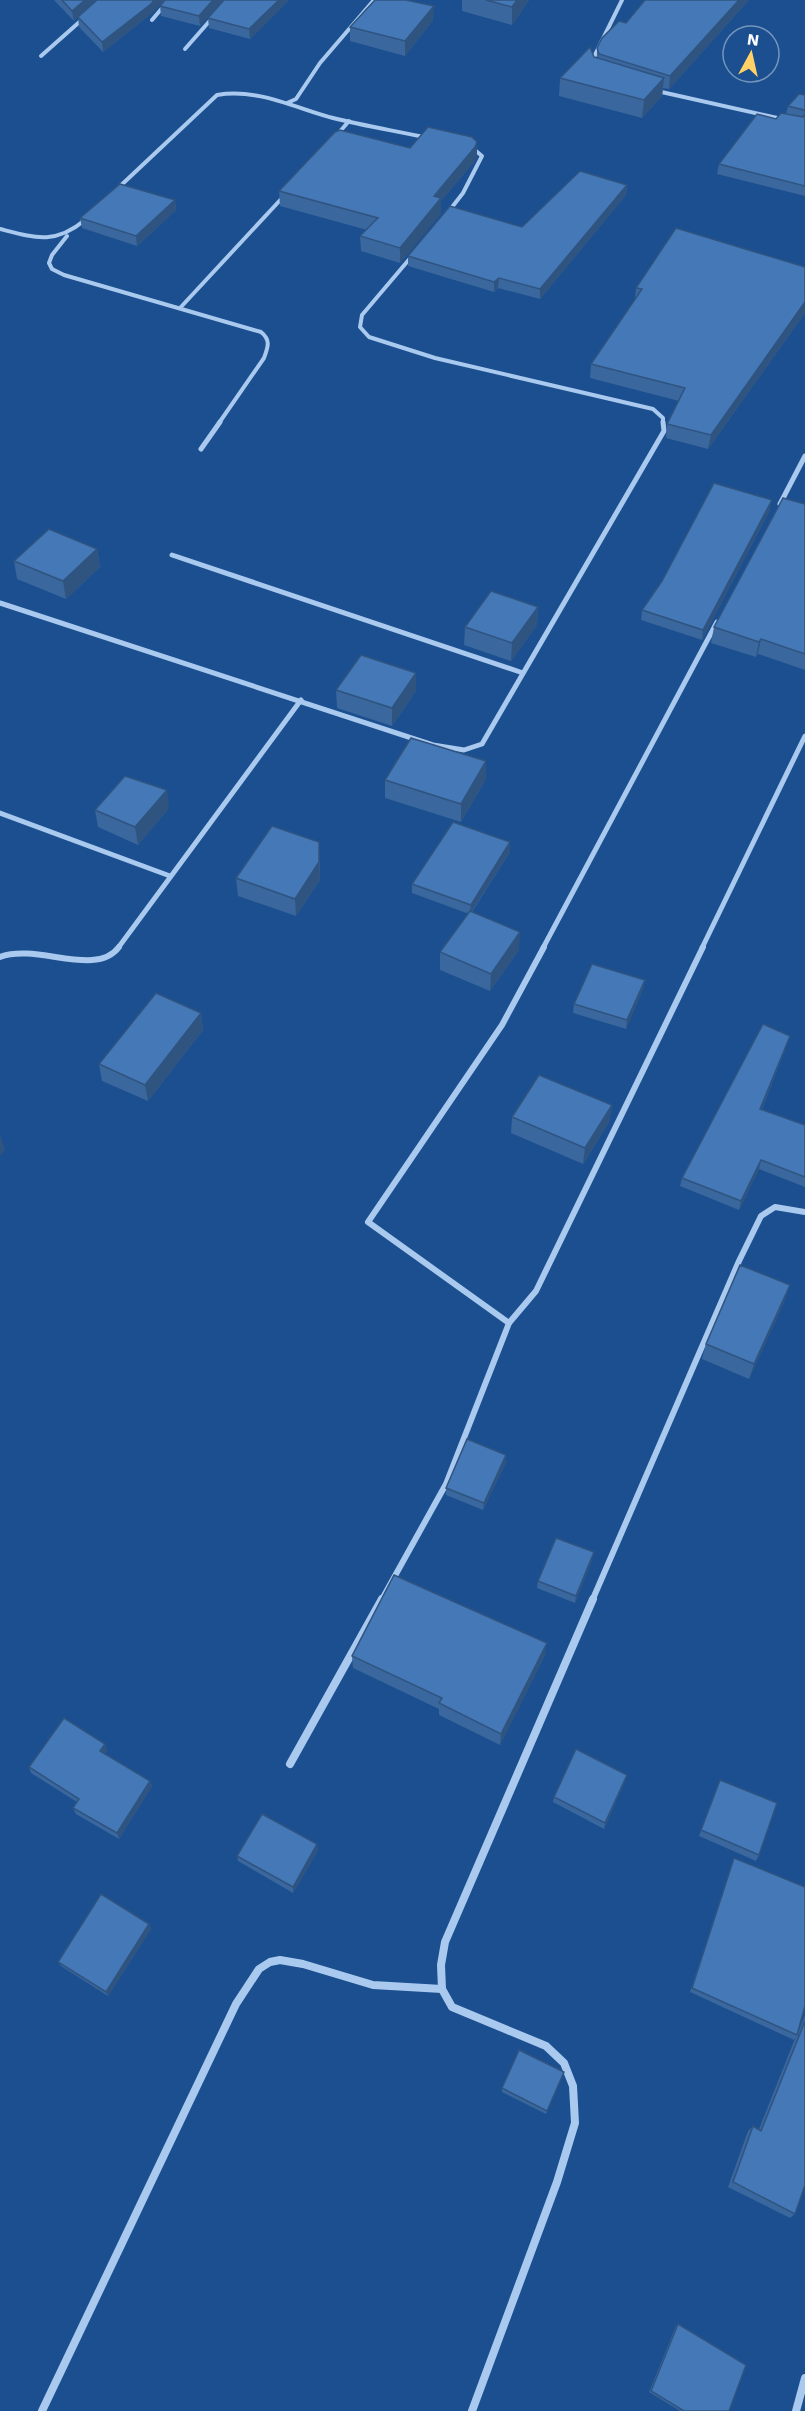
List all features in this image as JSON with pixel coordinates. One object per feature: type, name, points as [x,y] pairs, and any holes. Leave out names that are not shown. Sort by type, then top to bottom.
[{"type":"street","points":[[152,20],[169,0]]},
{"type":"street","points":[[287,104],[296,99],[320,63],[374,0]]},
{"type":"street","points":[[594,70],[592,61],[622,0]]},
{"type":"street","points":[[185,49],[221,8]]},
{"type":"street","points":[[41,56],[85,16]]},
{"type":"street","points":[[652,90],[788,120]]},
{"type":"street","points":[[114,191],[217,95],[226,92],[247,93],[349,121],[438,140]]},
{"type":"street","points":[[329,144],[349,121]]},
{"type":"street","points":[[443,218],[463,193],[482,156],[472,147],[460,144]]},
{"type":"street","points":[[180,308],[289,190]]},
{"type":"street","points":[[91,214],[67,235],[52,255],[49,263],[52,269],[64,275],[261,332],[268,337],[270,344],[264,358],[201,449]]},
{"type":"street","points":[[0,229],[51,239],[67,235]]},
{"type":"street","points":[[0,603],[433,745],[464,750],[482,744],[664,431],[663,418],[653,409],[435,358],[369,337],[360,327],[362,315],[415,252]]},
{"type":"street","points":[[774,516],[805,456]]},
{"type":"street","points":[[172,555],[523,673]]},
{"type":"street","points":[[509,1323],[368,1222],[502,1025],[718,620]]},
{"type":"street","points":[[0,957],[9,952],[33,953],[93,961],[114,953],[126,940],[170,876],[301,700]]},
{"type":"street","points":[[290,1764],[446,1484],[509,1323],[536,1291],[805,736]]},
{"type":"street","points":[[0,813],[170,876]]},
{"type":"street","points":[[472,2411],[557,2182],[575,2123],[573,2086],[564,2063],[546,2046],[452,2007],[442,1989],[441,1965],[445,1942],[739,1261],[761,1216],[775,1207],[805,1212]]},
{"type":"street","points":[[42,2411],[236,2004],[254,1974],[267,1963],[281,1959],[364,1983],[397,1988],[442,1989]]},
{"type":"street","points":[[796,2411],[805,2378]]},
{"type":"building","points":[[62,0],[85,0],[72,11]]},
{"type":"building","points":[[97,0],[154,0],[102,42],[78,17]]},
{"type":"building","points":[[165,0],[213,0],[199,16],[160,6]]},
{"type":"building","points":[[224,0],[279,0],[249,29],[208,18]]},
{"type":"building","points":[[375,0],[406,0],[434,6],[405,41],[350,27]]},
{"type":"building","points":[[486,0],[517,0],[512,7]]},
{"type":"building","points":[[645,0],[739,0],[670,76],[599,54],[597,48],[602,38],[619,21],[626,23]]},
{"type":"building","points":[[590,47],[594,57],[664,78],[644,100],[560,78]]},
{"type":"building","points":[[799,94],[805,95],[805,112],[788,106]]},
{"type":"building","points":[[781,113],[803,117],[805,114],[805,186],[719,164],[757,114],[776,119]]},
{"type":"building","points":[[428,127],[472,137],[477,142],[434,196],[441,198],[400,248],[360,236],[378,218],[279,191],[335,132],[340,130],[410,148]]},
{"type":"building","points":[[580,171],[627,185],[540,289],[499,278],[494,282],[408,256],[450,206],[522,227]]},
{"type":"building","points":[[120,184],[175,200],[136,236],[80,218]]},
{"type":"building","points":[[676,228],[805,267],[805,302],[711,435],[667,424],[685,388],[591,364],[642,289],[636,288]]},
{"type":"building","points":[[714,483],[772,500],[703,630],[642,610],[662,581]]},
{"type":"building","points":[[783,498],[805,504],[805,654],[761,639],[759,642],[714,627]]},
{"type":"building","points":[[49,529],[97,549],[63,581],[14,561]]},
{"type":"building","points":[[491,591],[538,607],[512,643],[465,627]]},
{"type":"building","points":[[361,655],[416,673],[392,708],[336,690]]},
{"type":"building","points":[[411,738],[486,761],[461,804],[385,780]]},
{"type":"building","points":[[125,776],[167,790],[135,827],[95,810]]},
{"type":"building","points":[[453,822],[510,842],[471,905],[412,884]]},
{"type":"building","points":[[272,826],[319,842],[319,862],[295,899],[236,878]]},
{"type":"building","points":[[470,911],[520,932],[491,974],[440,952]]},
{"type":"building","points":[[592,964],[645,980],[627,1020],[574,1004]]},
{"type":"building","points":[[156,993],[201,1013],[145,1085],[99,1064]]},
{"type":"building","points":[[763,1024],[790,1036],[760,1109],[805,1125],[805,1177],[761,1160],[741,1201],[682,1178]]},
{"type":"building","points":[[539,1075],[612,1105],[585,1148],[512,1117]]},
{"type":"building","points":[[740,1265],[790,1285],[754,1364],[706,1344]]},
{"type":"building","points":[[467,1439],[506,1455],[484,1503],[446,1488]]},
{"type":"building","points":[[556,1538],[594,1552],[576,1596],[538,1581]]},
{"type":"building","points":[[394,1575],[547,1643],[501,1734],[439,1703],[442,1698],[352,1656]]},
{"type":"building","points":[[64,1718],[105,1744],[100,1751],[150,1781],[117,1833],[73,1808],[79,1799],[29,1767]]},
{"type":"building","points":[[576,1749],[627,1775],[605,1823],[554,1797]]},
{"type":"building","points":[[720,1780],[777,1803],[759,1855],[701,1830]]},
{"type":"building","points":[[262,1814],[317,1844],[293,1887],[237,1856]]},
{"type":"building","points":[[734,1858],[805,1887],[805,2006],[797,2035],[692,1988]]},
{"type":"building","points":[[101,1894],[149,1924],[106,1992],[58,1962]]},
{"type":"building","points":[[805,2021],[805,2185],[795,2214],[733,2182],[753,2126],[761,2131]]},
{"type":"building","points":[[519,2050],[564,2072],[547,2111],[502,2088]]},
{"type":"building","points":[[678,2324],[746,2365],[729,2411],[684,2411],[651,2391]]}]
